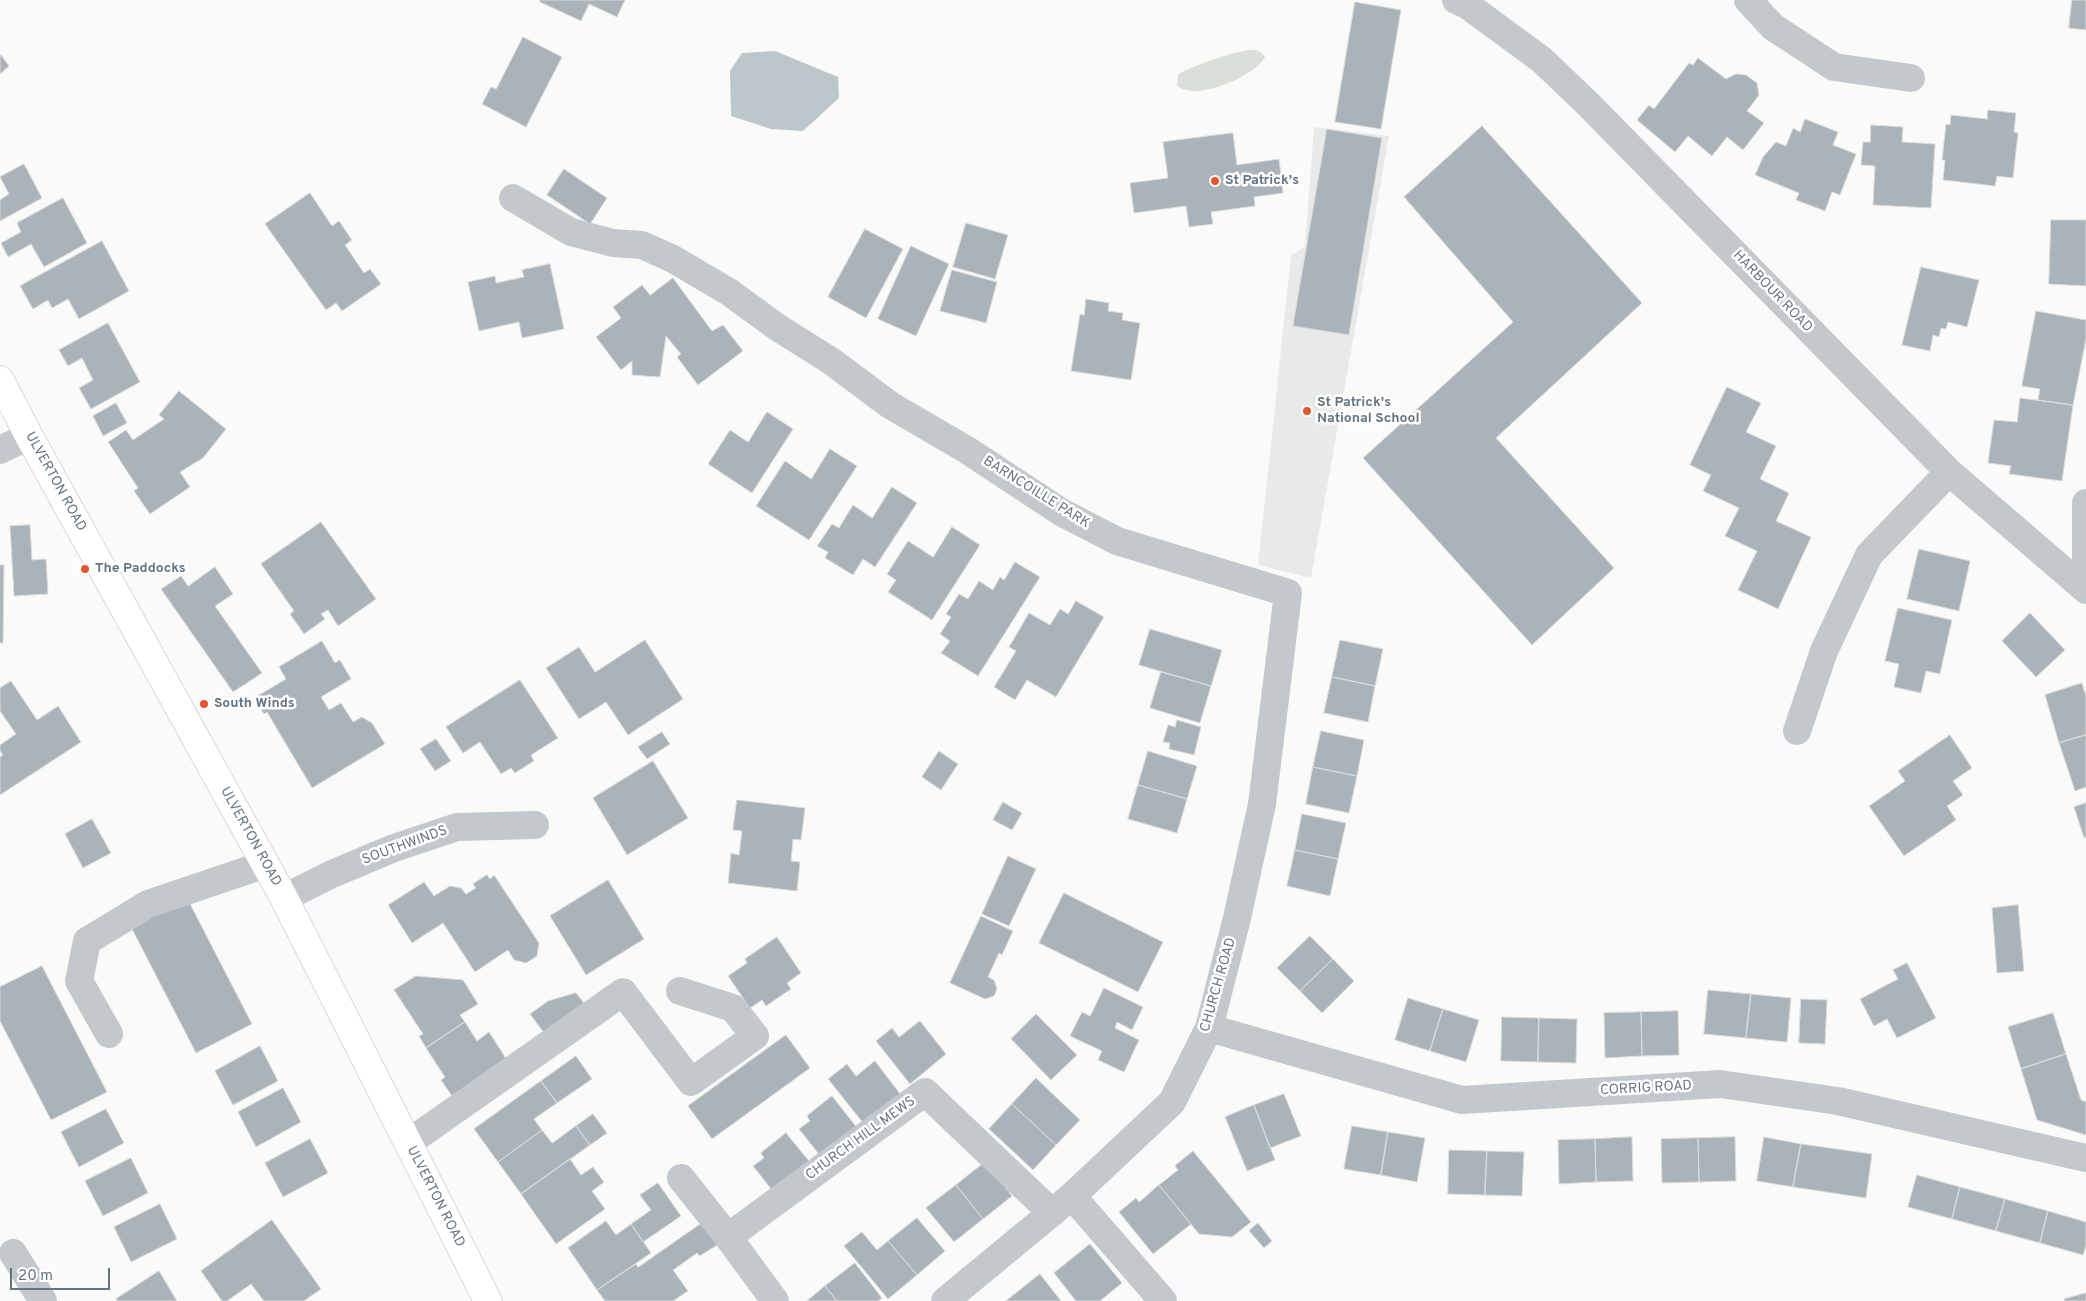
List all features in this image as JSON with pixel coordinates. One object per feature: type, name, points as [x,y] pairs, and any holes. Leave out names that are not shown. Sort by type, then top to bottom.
[{"type":"main road","name":"ULVERTON ROAD","points":[[0,380],[29,436],[266,864],[488,1301]]},
{"type":"street","name":"HARBOUR ROAD","points":[[1456,0],[1467,5],[1542,60],[1949,472],[2086,590]]},
{"type":"street","points":[[1748,0],[1773,27],[1834,67],[1911,78]]},
{"type":"street","name":"BARNCOILLE PARK","points":[[513,198],[571,232],[613,243],[642,245],[673,259],[729,292],[777,327],[831,361],[890,405],[967,450],[1060,512],[1109,537],[1288,593]]},
{"type":"street","points":[[0,450],[29,436]]},
{"type":"street","points":[[1797,731],[1824,651],[1869,555],[1949,472]]},
{"type":"street","points":[[2086,503],[2086,590]]},
{"type":"street","name":"CHURCH ROAD","points":[[946,1301],[1062,1205],[1172,1102],[1209,1028],[1238,918],[1262,804],[1288,593]]},
{"type":"street","name":"SOUTHWINDS","points":[[284,898],[332,874],[394,848],[457,827],[535,825]]},
{"type":"street","points":[[109,1034],[79,981],[88,941],[148,904],[266,864]]},
{"type":"street","points":[[408,1143],[623,992],[691,1082],[755,1036],[733,1008],[680,991]]},
{"type":"street","name":"CORRIG ROAD","points":[[1209,1028],[1462,1100],[1720,1084],[1838,1101],[2086,1158]]},
{"type":"street","name":"CHURCH HILL MEWS","points":[[728,1237],[925,1092],[1062,1205]]},
{"type":"street","points":[[681,1178],[776,1301]]},
{"type":"street","points":[[1062,1205],[1163,1301]]},
{"type":"street","points":[[13,1253],[43,1301]]},
{"type":"shaded area","points":[[1248,50],[1258,51],[1265,57],[1249,72],[1237,79],[1224,85],[1197,91],[1185,90],[1177,85],[1178,74],[1212,60]]},
{"type":"shaded area","points":[[775,51],[838,77],[839,98],[803,131],[771,129],[731,116],[730,71],[742,53]]},
{"type":"shaded area","name":"St Patrick's National School","points":[[1314,127],[1389,136],[1311,578],[1258,565],[1291,256],[1305,246]]},
{"type":"building","points":[[540,0],[625,0],[617,17],[589,4],[581,21],[540,2]]},
{"type":"building","points":[[2072,0],[2086,0],[2086,30],[2069,28]]},
{"type":"building","points":[[1355,2],[1401,10],[1381,129],[1335,122]]},
{"type":"building","points":[[523,37],[562,57],[526,127],[482,104],[491,87],[496,89]]},
{"type":"building","points":[[0,56],[9,66],[0,74]]},
{"type":"building","points":[[1698,58],[1726,79],[1736,74],[1746,75],[1757,83],[1759,95],[1747,111],[1764,123],[1743,150],[1727,137],[1712,156],[1688,136],[1675,152],[1637,120],[1649,105],[1654,109],[1689,63],[1693,65]]},
{"type":"building","points":[[1988,110],[2016,113],[2014,132],[2018,133],[2013,178],[1997,176],[1995,186],[1943,180],[1945,160],[1942,160],[1946,124],[1950,125],[1951,115],[1987,119]]},
{"type":"building","points":[[1805,119],[1838,132],[1833,145],[1856,154],[1840,195],[1832,192],[1825,211],[1796,200],[1799,193],[1755,175],[1763,157],[1776,142],[1786,146],[1793,128],[1800,132]]},
{"type":"building","points":[[1871,125],[1903,127],[1902,142],[1935,144],[1931,208],[1873,205],[1875,166],[1861,165],[1863,142],[1870,142]]},
{"type":"building","points":[[1482,126],[1642,303],[1496,438],[1614,568],[1532,645],[1363,458],[1513,322],[1404,197]]},
{"type":"building","points":[[1327,129],[1382,138],[1349,335],[1293,326]]},
{"type":"building","name":"St Patrick's","points":[[1233,133],[1237,165],[1279,159],[1283,193],[1254,197],[1255,206],[1211,212],[1213,224],[1189,227],[1186,206],[1134,213],[1130,183],[1168,178],[1163,142]]},
{"type":"building","points":[[24,164],[42,198],[0,221],[0,200],[9,194],[0,177]]},
{"type":"building","points":[[564,169],[607,198],[590,224],[547,195]]},
{"type":"building","points":[[310,193],[332,226],[339,221],[352,240],[345,245],[364,273],[370,269],[381,284],[342,311],[336,303],[326,310],[265,224]]},
{"type":"building","points":[[63,198],[87,243],[44,267],[31,244],[8,257],[1,243],[21,232],[17,223]]},
{"type":"building","points":[[2051,220],[2086,220],[2086,286],[2049,284]]},
{"type":"building","points":[[966,223],[1008,235],[995,279],[953,267]]},
{"type":"building","points":[[865,229],[903,249],[866,318],[828,297]]},
{"type":"building","points":[[102,241],[129,291],[79,319],[68,299],[52,308],[48,300],[33,309],[20,286]]},
{"type":"building","points":[[911,246],[949,264],[916,336],[878,319]]},
{"type":"building","points":[[550,264],[564,329],[522,338],[519,322],[479,331],[468,282],[495,276],[496,283],[524,277],[522,270]]},
{"type":"building","points":[[1921,267],[1979,280],[1967,327],[1948,322],[1946,329],[1941,328],[1939,337],[1933,335],[1930,351],[1902,345]]},
{"type":"building","points":[[952,270],[997,282],[986,323],[940,311]]},
{"type":"building","points":[[673,278],[712,331],[723,325],[743,351],[698,385],[677,357],[681,354],[666,336],[660,377],[632,375],[632,361],[621,370],[596,337],[621,318],[613,307],[642,285],[650,295]]},
{"type":"building","points":[[1086,299],[1109,303],[1108,311],[1123,313],[1122,320],[1140,323],[1131,380],[1071,371],[1080,314],[1084,315]]},
{"type":"building","points":[[2036,311],[2086,320],[2086,339],[2073,405],[2038,400],[2040,389],[2022,386]]},
{"type":"building","points":[[108,323],[140,382],[91,409],[79,388],[93,380],[82,358],[68,366],[59,350]]},
{"type":"building","points":[[1727,387],[1761,403],[1746,432],[1776,446],[1760,479],[1789,493],[1776,521],[1811,537],[1778,609],[1738,590],[1757,551],[1725,536],[1739,508],[1703,491],[1711,475],[1690,465]]},
{"type":"building","points":[[179,391],[226,429],[203,458],[180,472],[190,487],[150,514],[134,491],[138,488],[108,442],[126,430],[133,440],[164,419],[159,415]]},
{"type":"building","points":[[2020,398],[2073,405],[2062,481],[2009,474],[2011,466],[1988,463],[1994,420],[2017,422]]},
{"type":"building","points":[[116,403],[127,423],[103,436],[93,416]]},
{"type":"building","points":[[767,412],[793,429],[752,493],[708,464],[730,430],[748,442]]},
{"type":"building","points":[[830,449],[857,466],[809,540],[756,506],[785,461],[811,479]]},
{"type":"building","points":[[892,487],[917,503],[875,567],[863,559],[853,575],[825,558],[828,552],[817,546],[832,524],[839,528],[853,505],[872,518]]},
{"type":"building","points":[[321,522],[376,599],[338,626],[328,610],[321,614],[325,619],[304,634],[290,614],[294,611],[261,564]]},
{"type":"building","points":[[30,525],[32,560],[46,559],[48,594],[14,596],[10,526]]},
{"type":"building","points":[[952,527],[980,545],[932,620],[888,592],[896,580],[887,574],[908,541],[933,557]]},
{"type":"building","points":[[1919,549],[1970,561],[1959,611],[1907,599]]},
{"type":"building","points":[[1015,562],[1040,577],[978,676],[941,653],[950,641],[940,634],[951,617],[946,614],[959,594],[968,599],[979,581],[993,590],[1000,577],[1004,580]]},
{"type":"building","points":[[0,565],[4,565],[3,643],[0,643]]},
{"type":"building","points":[[215,567],[233,594],[215,606],[262,673],[233,692],[161,589],[181,576],[188,586]]},
{"type":"building","points":[[1076,601],[1104,617],[1056,697],[1027,680],[1015,700],[994,687],[1016,651],[1009,647],[1029,613],[1050,625],[1060,609],[1068,614]]},
{"type":"building","points":[[1898,608],[1952,620],[1940,674],[1926,671],[1921,693],[1894,687],[1899,664],[1885,661]]},
{"type":"building","points":[[2030,613],[2065,650],[2036,677],[2002,641]]},
{"type":"building","points":[[1150,629],[1222,650],[1211,686],[1139,665]]},
{"type":"building","points":[[645,640],[683,699],[628,735],[606,702],[579,719],[546,668],[579,647],[595,672]]},
{"type":"building","points":[[1340,640],[1383,649],[1375,686],[1332,677]]},
{"type":"building","points":[[322,641],[335,663],[340,660],[351,679],[321,697],[329,710],[341,703],[353,722],[362,717],[372,723],[385,744],[312,788],[267,712],[264,714],[254,698],[286,679],[279,667]]},
{"type":"building","points":[[1161,672],[1211,686],[1200,723],[1150,708]]},
{"type":"building","points":[[1332,677],[1375,686],[1368,722],[1324,713]]},
{"type":"building","points":[[520,680],[558,738],[531,755],[534,761],[515,773],[511,768],[501,774],[480,742],[463,753],[446,727]]},
{"type":"building","points":[[11,681],[37,720],[58,706],[81,742],[0,795],[0,757],[3,755],[0,751],[0,745],[16,734],[0,711],[0,688]]},
{"type":"building","points":[[2082,683],[2086,696],[2086,735],[2059,743],[2045,695]]},
{"type":"building","points":[[1177,720],[1201,727],[1194,755],[1169,749],[1170,743],[1163,742],[1168,725],[1175,727]]},
{"type":"building","points":[[1321,731],[1364,740],[1357,776],[1313,767]]},
{"type":"building","points":[[662,732],[670,744],[647,759],[638,747]]},
{"type":"building","points":[[1950,735],[1972,768],[1953,781],[1963,795],[1947,806],[1956,820],[1904,856],[1869,806],[1905,781],[1898,771]]},
{"type":"building","points":[[2086,735],[2086,787],[2075,791],[2059,743]]},
{"type":"building","points":[[436,739],[451,761],[435,771],[420,749]]},
{"type":"building","points":[[939,751],[958,764],[941,790],[922,777]]},
{"type":"building","points":[[1148,751],[1197,766],[1187,799],[1138,785]]},
{"type":"building","points":[[653,761],[688,818],[627,855],[593,798]]},
{"type":"building","points":[[1313,767],[1357,776],[1349,813],[1306,804]]},
{"type":"building","points":[[1138,785],[1187,799],[1177,833],[1128,819]]},
{"type":"building","points":[[737,800],[805,808],[801,840],[793,839],[791,861],[800,862],[797,891],[728,883],[731,853],[739,855],[742,831],[733,830]]},
{"type":"building","points":[[1003,802],[1022,813],[1012,830],[993,820]]},
{"type":"building","points":[[2086,803],[2086,837],[2084,838],[2074,807]]},
{"type":"building","points":[[1302,814],[1346,823],[1338,859],[1295,850]]},
{"type":"building","points":[[92,819],[111,853],[83,868],[65,834]]},
{"type":"building","points":[[1295,850],[1338,859],[1330,896],[1287,886]]},
{"type":"building","points":[[1008,856],[1036,869],[1009,926],[982,914]]},
{"type":"building","points":[[487,875],[490,879],[494,875],[539,943],[537,956],[526,963],[514,960],[508,950],[475,972],[443,923],[412,943],[388,905],[424,882],[434,896],[450,886],[461,888],[466,894],[476,888],[473,884]]},
{"type":"building","points":[[608,880],[644,939],[586,975],[550,916]]},
{"type":"building","points":[[1064,893],[1163,942],[1138,992],[1039,943]]},
{"type":"building","points":[[187,898],[252,1024],[196,1053],[131,927]]},
{"type":"building","points":[[2018,905],[2024,971],[1997,973],[1992,908]]},
{"type":"building","points":[[981,916],[1013,931],[1002,955],[999,953],[988,977],[994,980],[997,989],[994,996],[985,999],[950,983]]},
{"type":"building","points":[[1310,936],[1333,959],[1300,991],[1277,968]]},
{"type":"building","points":[[777,937],[801,973],[787,983],[791,989],[766,1006],[762,1000],[750,1008],[728,976],[747,963],[745,959]]},
{"type":"building","points":[[1333,959],[1354,981],[1322,1013],[1300,991]]},
{"type":"building","points":[[1907,963],[1936,1018],[1897,1038],[1887,1019],[1874,1026],[1860,999],[1898,979],[1893,970]]},
{"type":"building","points":[[42,966],[107,1092],[51,1120],[0,1021],[0,987]]},
{"type":"building","points":[[416,976],[463,980],[478,1004],[460,1015],[465,1022],[426,1048],[419,1036],[423,1034],[394,990]]},
{"type":"building","points":[[1104,988],[1143,1007],[1132,1030],[1117,1022],[1115,1028],[1139,1040],[1124,1072],[1098,1060],[1102,1051],[1070,1036],[1082,1012],[1090,1016]]},
{"type":"building","points":[[1708,990],[1751,994],[1746,1038],[1704,1034]]},
{"type":"building","points":[[576,993],[584,1003],[544,1033],[530,1014],[548,1001]]},
{"type":"building","points":[[1751,994],[1791,998],[1787,1042],[1746,1038]]},
{"type":"building","points":[[1408,998],[1443,1009],[1430,1051],[1395,1040]]},
{"type":"building","points":[[1801,999],[1827,1000],[1825,1044],[1799,1043]]},
{"type":"building","points":[[1443,1009],[1479,1020],[1466,1062],[1430,1051]]},
{"type":"building","points":[[1678,1011],[1679,1055],[1642,1056],[1641,1012]]},
{"type":"building","points":[[1641,1012],[1642,1056],[1605,1058],[1604,1013]]},
{"type":"building","points":[[2053,1013],[2066,1054],[2021,1069],[2008,1027]]},
{"type":"building","points":[[1036,1014],[1077,1055],[1051,1080],[1011,1039]]},
{"type":"building","points":[[1502,1017],[1539,1018],[1538,1062],[1501,1061]]},
{"type":"building","points":[[1539,1018],[1577,1019],[1576,1063],[1538,1062]]},
{"type":"building","points":[[920,1021],[946,1054],[910,1084],[876,1041],[892,1028],[899,1037]]},
{"type":"building","points":[[465,1022],[477,1041],[489,1032],[507,1060],[452,1096],[441,1080],[445,1077],[426,1048]]},
{"type":"building","points":[[786,1035],[810,1068],[712,1139],[688,1106]]},
{"type":"building","points":[[260,1046],[278,1081],[233,1105],[215,1071]]},
{"type":"building","points":[[2066,1054],[2081,1100],[2086,1102],[2086,1135],[2037,1120],[2021,1069]]},
{"type":"building","points":[[576,1056],[592,1079],[557,1103],[541,1081]]},
{"type":"building","points":[[875,1061],[901,1095],[864,1124],[828,1079],[847,1064],[856,1076]]},
{"type":"building","points":[[1036,1078],[1080,1120],[1056,1145],[1012,1104]]},
{"type":"building","points":[[541,1081],[557,1103],[534,1119],[542,1130],[498,1162],[474,1129]]},
{"type":"building","points":[[283,1088],[301,1122],[256,1147],[238,1112]]},
{"type":"building","points":[[1284,1094],[1301,1136],[1270,1148],[1254,1105]]},
{"type":"building","points":[[832,1096],[858,1129],[822,1158],[799,1129],[810,1121],[807,1116]]},
{"type":"building","points":[[1012,1104],[1056,1145],[1033,1170],[989,1129]]},
{"type":"building","points":[[1254,1105],[1275,1160],[1247,1171],[1225,1117]]},
{"type":"building","points":[[106,1109],[124,1143],[79,1167],[61,1132]]},
{"type":"building","points":[[593,1114],[607,1133],[590,1145],[576,1126]]},
{"type":"building","points":[[576,1126],[590,1145],[521,1194],[498,1162],[542,1130],[552,1143]]},
{"type":"building","points":[[1352,1126],[1388,1132],[1381,1175],[1344,1169]]},
{"type":"building","points":[[1388,1132],[1425,1138],[1417,1182],[1381,1175]]},
{"type":"building","points":[[786,1133],[813,1166],[776,1195],[753,1166],[764,1158],[761,1153]]},
{"type":"building","points":[[1632,1137],[1633,1181],[1596,1182],[1595,1139]]},
{"type":"building","points":[[1735,1137],[1736,1181],[1699,1182],[1698,1138]]},
{"type":"building","points":[[1764,1137],[1801,1144],[1793,1187],[1757,1181]]},
{"type":"building","points":[[1698,1138],[1699,1182],[1662,1183],[1661,1139]]},
{"type":"building","points":[[310,1139],[328,1173],[283,1197],[265,1163]]},
{"type":"building","points":[[1595,1139],[1596,1182],[1559,1184],[1558,1140]]},
{"type":"building","points":[[1801,1144],[1872,1154],[1866,1198],[1793,1187]]},
{"type":"building","points":[[1449,1150],[1487,1151],[1485,1195],[1448,1194]]},
{"type":"building","points":[[1193,1151],[1251,1222],[1232,1237],[1199,1234],[1159,1185],[1178,1170],[1175,1166]]},
{"type":"building","points":[[1487,1151],[1524,1152],[1522,1196],[1485,1195]]},
{"type":"building","points":[[131,1158],[148,1193],[103,1216],[85,1181]]},
{"type":"building","points":[[570,1159],[581,1175],[593,1167],[604,1182],[592,1191],[605,1209],[556,1244],[521,1194]]},
{"type":"building","points":[[985,1162],[1012,1196],[983,1219],[956,1185]]},
{"type":"building","points":[[1917,1175],[1960,1187],[1952,1219],[1908,1207]]},
{"type":"building","points":[[658,1183],[681,1216],[643,1242],[631,1224],[651,1210],[640,1195]]},
{"type":"building","points":[[956,1185],[983,1219],[954,1242],[926,1208]]},
{"type":"building","points":[[1159,1185],[1191,1224],[1153,1254],[1119,1212],[1136,1198],[1139,1202]]},
{"type":"building","points":[[1960,1187],[2005,1199],[1996,1231],[1952,1219]]},
{"type":"building","points":[[2005,1199],[2048,1211],[2040,1243],[1996,1231]]},
{"type":"building","points":[[160,1204],[177,1239],[131,1262],[114,1227]]},
{"type":"building","points":[[2048,1211],[2086,1222],[2086,1246],[2083,1255],[2040,1243]]},
{"type":"building","points":[[917,1218],[945,1251],[917,1275],[888,1241]]},
{"type":"building","points":[[272,1220],[321,1289],[304,1301],[264,1301],[251,1284],[227,1301],[222,1301],[201,1271]]},
{"type":"building","points":[[606,1221],[616,1235],[631,1224],[651,1253],[597,1290],[568,1248]]},
{"type":"building","points":[[702,1223],[717,1245],[700,1256],[697,1253],[673,1270],[688,1291],[673,1301],[605,1301],[597,1290],[636,1264],[638,1267]]},
{"type":"building","points":[[1258,1223],[1272,1241],[1264,1248],[1249,1231]]},
{"type":"building","points":[[862,1232],[877,1250],[888,1241],[917,1275],[888,1299],[844,1246]]},
{"type":"building","points":[[1090,1244],[1122,1283],[1100,1301],[1076,1301],[1054,1273]]},
{"type":"building","points":[[855,1263],[882,1298],[878,1301],[837,1301],[825,1286]]},
{"type":"building","points":[[159,1271],[177,1301],[117,1301],[116,1299]]},
{"type":"building","points":[[1040,1274],[1061,1301],[1006,1301]]},
{"type":"building","points":[[825,1286],[837,1301],[807,1301]]},
{"type":"building","points":[[2086,1293],[2086,1301],[2065,1301],[2064,1299]]},
{"type":"place","name":"St Patrick's","points":[[1215,181]]},
{"type":"place","name":"St Patrick's National School","points":[[1307,411]]},
{"type":"place","name":"The Paddocks","points":[[85,569]]},
{"type":"place","name":"South Winds","points":[[204,704]]}]
